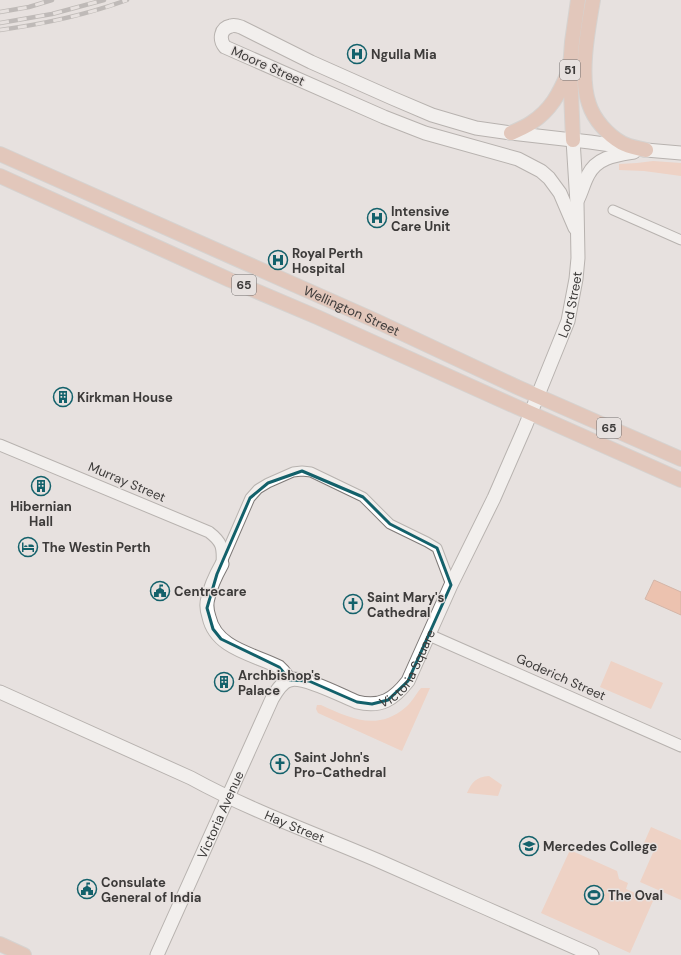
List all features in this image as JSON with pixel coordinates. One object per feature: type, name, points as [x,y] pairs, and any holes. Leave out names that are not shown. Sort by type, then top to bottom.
[{"type":"main road","name":"Lord Street","points":[[451,585],[494,498],[531,414],[568,321],[576,279],[578,235],[570,68],[578,0]]},
{"type":"main road","name":"51","points":[[592,0],[585,66],[585,83],[589,104],[597,119],[610,134],[624,144],[646,150]]},
{"type":"main road","name":"Moore Street","points":[[573,140],[476,128],[432,114],[311,62],[241,27],[230,26],[221,34],[222,44],[225,47],[384,117],[425,132],[518,159],[541,171],[560,193],[578,235]]},
{"type":"main road","points":[[512,133],[531,123],[548,109],[559,93],[570,68]]},
{"type":"main road","name":"51","points":[[573,140],[646,150],[681,153]]},
{"type":"main road","points":[[577,203],[588,174],[597,163],[604,158],[646,150]]},
{"type":"main road","name":"Wellington Street","points":[[0,154],[374,320],[538,396],[681,459]]},
{"type":"main road","name":"Wellington Street","points":[[0,176],[230,280],[317,316],[531,414],[681,480]]},
{"type":"main road","points":[[222,564],[208,598],[207,608],[213,629],[221,639],[232,647],[279,667],[290,680]]},
{"type":"main road","name":"Victoria Square","points":[[290,680],[300,679],[309,681],[365,704],[380,703],[388,700],[399,692],[408,681],[451,585]]},
{"type":"main road","name":"Victoria Avenue","points":[[157,955],[272,699],[280,687],[285,682],[290,680]]},
{"type":"main road","name":"Hay Street","points":[[0,692],[191,778],[228,797],[379,861],[592,955]]},
{"type":"main road","points":[[0,944],[24,955]]},
{"type":"street","points":[[613,210],[681,240]]},
{"type":"street","name":"Murray Street","points":[[0,444],[209,532],[217,538],[220,545],[222,552],[222,564]]},
{"type":"street","points":[[222,564],[250,498],[258,489],[268,483],[293,472],[302,471],[310,472],[363,497],[390,524],[437,548],[451,585]]},
{"type":"street","name":"Goderich Street","points":[[429,634],[681,746]]},
{"type":"highlighted area","points":[[302,471],[363,497],[390,524],[437,548],[451,585],[408,681],[388,700],[372,704],[357,702],[309,681],[290,680],[279,667],[221,639],[213,629],[207,608],[217,574],[250,498],[268,483]]},
{"type":"shaded area","points":[[653,161],[681,163],[681,176],[644,171],[619,170],[619,164]]},
{"type":"shaded area","points":[[654,580],[681,592],[681,615],[645,599]]},
{"type":"shaded area","points":[[611,661],[663,683],[651,709],[600,687]]},
{"type":"shaded area","points":[[421,688],[430,688],[402,751],[318,713],[316,709],[317,705],[321,705],[353,718],[374,721],[385,719],[395,715],[406,707]]},
{"type":"shaded area","points":[[489,776],[502,785],[498,796],[467,793],[475,781]]},
{"type":"shaded area","points":[[651,827],[681,840],[681,900],[640,882],[655,848],[644,843]]},
{"type":"shaded area","name":"The Oval","points":[[570,850],[617,871],[619,879],[628,883],[626,889],[653,901],[630,953],[541,913]]},
{"type":"railway","points":[[0,12],[29,7],[52,0]]},
{"type":"railway","points":[[0,23],[52,14],[104,0]]},
{"type":"railway","points":[[0,30],[65,18],[127,0]]},
{"type":"place","name":"Ngulla Mia","points":[[357,54]]},
{"type":"place","name":"Intensive Care Unit","points":[[377,218]]},
{"type":"place","name":"Royal Perth Hospital","points":[[278,260]]},
{"type":"place","name":"Kirkman House","points":[[63,397]]},
{"type":"place","name":"Hibernian Hall","points":[[41,486]]},
{"type":"place","name":"The Westin Perth","points":[[28,547]]},
{"type":"place","name":"Centrecare","points":[[160,591]]},
{"type":"place","name":"Saint Mary's Cathedral","points":[[353,604]]},
{"type":"place","name":"Archbishop's Palace","points":[[224,682]]},
{"type":"place","name":"Saint John's Pro-Cathedral","points":[[280,764]]},
{"type":"place","name":"Mercedes College","points":[[529,846]]},
{"type":"place","name":"Consulate General of India","points":[[87,889]]},
{"type":"place","name":"The Oval","points":[[594,895]]}]
